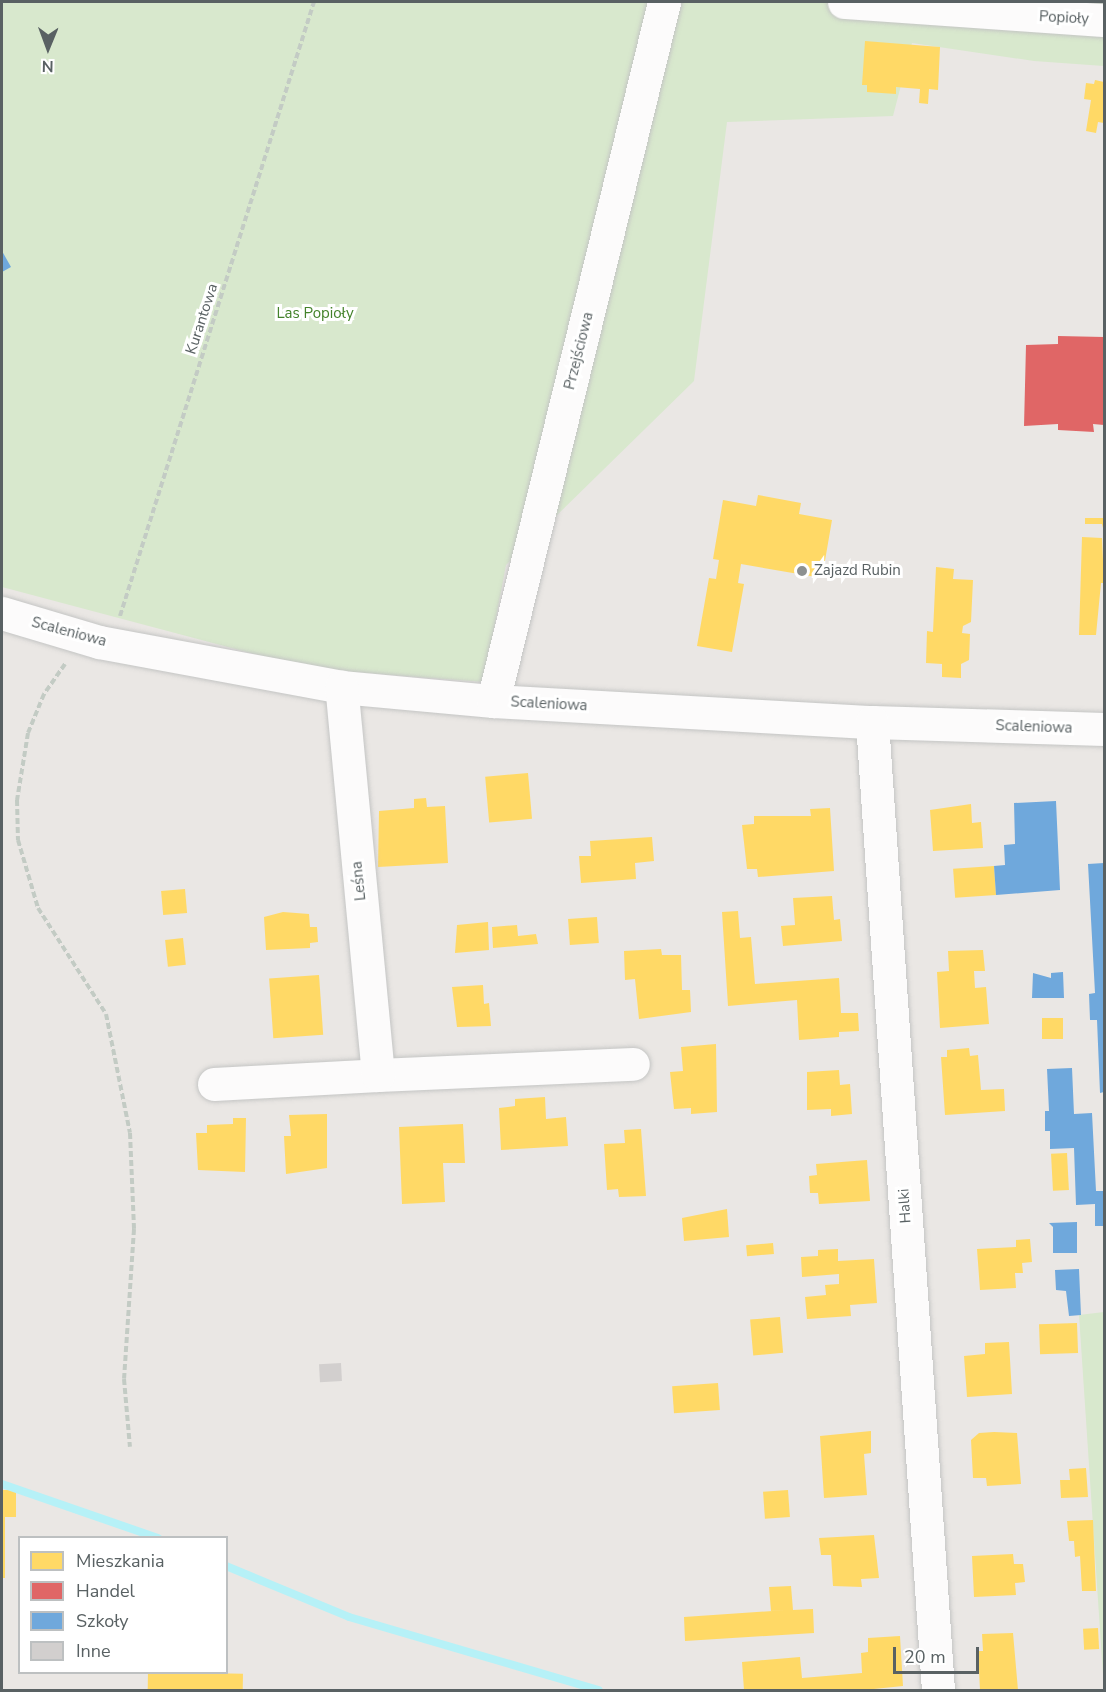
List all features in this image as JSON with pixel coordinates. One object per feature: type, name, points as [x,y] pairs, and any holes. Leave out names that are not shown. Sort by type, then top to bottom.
[{"type":"street","name":"Przejściowa","points":[[493,701],[664,2]]},
{"type":"street","name":"Popioły","points":[[844,2],[1104,20]]},
{"type":"street","name":"Scaleniowa","points":[[2,613],[102,642],[340,687],[493,701],[872,722],[1104,729]]},
{"type":"street","name":"Leśna","points":[[340,687],[378,1075]]},
{"type":"street","name":"Halki","points":[[872,722],[938,1690]]},
{"type":"street","points":[[214,1084],[633,1064]]},
{"type":"path","name":"Kurantowa","points":[[102,642],[315,2]]},
{"type":"path","points":[[102,642],[66,662],[44,694],[28,733],[17,800],[18,840],[38,908],[106,1014],[130,1133],[134,1229],[124,1379],[130,1448]]},
{"type":"green space","name":"Las Popioły","points":[[2,2],[1104,2],[1104,66],[1034,61],[912,43],[893,116],[727,122],[694,381],[506,565],[484,682],[311,669],[2,587]]},
{"type":"green space","points":[[1104,1312],[1104,1690],[1079,1315]]},
{"type":"building: Mieszkania","points":[[865,41],[940,47],[938,90],[929,89],[928,104],[919,103],[920,89],[896,87],[896,94],[867,92],[867,85],[862,85]]},
{"type":"building: Mieszkania","points":[[1095,80],[1104,82],[1104,123],[1098,122],[1096,133],[1086,131],[1091,100],[1084,99],[1086,83],[1094,84]]},
{"type":"building: Mieszkania","name":"Zajazd Rubin","points":[[758,495],[801,503],[799,514],[832,520],[822,578],[741,564],[738,583],[744,584],[732,652],[697,646],[709,578],[716,579],[719,560],[713,559],[723,500],[756,506]]},
{"type":"building: Mieszkania","points":[[1085,518],[1104,518],[1104,532],[1102,524],[1085,524]]},
{"type":"building: Mieszkania","points":[[1082,537],[1102,538],[1104,583],[1101,583],[1096,635],[1079,635]]},
{"type":"building: Mieszkania","points":[[936,567],[954,569],[953,579],[973,580],[971,622],[963,626],[962,633],[970,634],[969,660],[961,664],[961,678],[942,677],[942,664],[926,663],[927,631],[933,632]]},
{"type":"building: Mieszkania","points":[[528,773],[532,819],[489,823],[485,777]]},
{"type":"building: Mieszkania","points":[[426,798],[427,807],[445,806],[448,863],[378,867],[379,811],[414,808],[414,799]]},
{"type":"building: Mieszkania","points":[[971,804],[972,823],[981,822],[983,848],[933,851],[930,810]]},
{"type":"building: Mieszkania","points":[[830,808],[834,871],[758,877],[757,869],[747,869],[742,825],[754,824],[754,816],[811,816],[810,809]]},
{"type":"building: Mieszkania","points":[[652,837],[654,861],[635,863],[636,879],[581,883],[579,856],[591,856],[590,841]]},
{"type":"building: Mieszkania","points":[[994,866],[996,895],[955,898],[953,869]]},
{"type":"building: Mieszkania","points":[[185,889],[187,913],[163,915],[161,891]]},
{"type":"building: Mieszkania","points":[[832,896],[834,920],[840,919],[842,941],[783,946],[781,926],[795,925],[793,898]]},
{"type":"building: Mieszkania","points":[[738,911],[740,938],[751,937],[755,984],[839,978],[841,1013],[858,1013],[859,1031],[839,1032],[839,1037],[799,1040],[797,1000],[728,1006],[722,912]]},
{"type":"building: Mieszkania","points":[[283,912],[309,914],[310,927],[317,927],[318,942],[310,943],[310,948],[266,950],[264,917]]},
{"type":"building: Mieszkania","points":[[597,917],[599,943],[570,945],[568,919]]},
{"type":"building: Mieszkania","points":[[488,922],[489,950],[455,953],[457,925]]},
{"type":"building: Mieszkania","points":[[517,925],[518,936],[536,934],[538,944],[493,948],[492,927]]},
{"type":"building: Mieszkania","points":[[183,938],[186,965],[168,967],[165,940]]},
{"type":"building: Mieszkania","points":[[661,949],[662,955],[681,955],[682,990],[690,990],[691,1012],[639,1019],[635,979],[625,980],[624,951]]},
{"type":"building: Mieszkania","points":[[983,950],[985,971],[974,971],[975,988],[986,987],[989,1024],[940,1028],[937,972],[949,971],[948,951]]},
{"type":"building: Mieszkania","points":[[319,975],[323,1035],[273,1038],[269,978]]},
{"type":"building: Mieszkania","points":[[483,985],[484,1004],[489,1003],[491,1026],[457,1027],[452,987]]},
{"type":"building: Mieszkania","points":[[1042,1018],[1063,1018],[1063,1039],[1042,1039]]},
{"type":"building: Mieszkania","points":[[716,1044],[717,1112],[691,1114],[691,1108],[674,1109],[670,1072],[683,1071],[681,1047]]},
{"type":"building: Mieszkania","points":[[969,1048],[970,1056],[978,1055],[981,1090],[1004,1089],[1005,1111],[945,1115],[941,1057],[947,1057],[947,1050]]},
{"type":"building: Mieszkania","points":[[839,1070],[840,1085],[850,1084],[852,1114],[831,1116],[831,1109],[807,1110],[807,1072]]},
{"type":"building: Mieszkania","points":[[545,1097],[546,1119],[566,1117],[568,1146],[501,1150],[499,1108],[515,1106],[515,1099]]},
{"type":"building: Mieszkania","points":[[327,1114],[327,1168],[286,1174],[284,1136],[291,1136],[289,1115]]},
{"type":"building: Mieszkania","points":[[233,1118],[246,1118],[245,1172],[198,1170],[196,1133],[207,1133],[207,1125],[233,1124]]},
{"type":"building: Mieszkania","points":[[463,1124],[465,1163],[443,1163],[445,1202],[402,1204],[399,1127]]},
{"type":"building: Mieszkania","points":[[641,1129],[646,1196],[619,1197],[618,1189],[607,1190],[604,1144],[625,1143],[624,1130]]},
{"type":"building: Mieszkania","points":[[1067,1153],[1069,1190],[1053,1191],[1051,1154]]},
{"type":"building: Mieszkania","points":[[867,1160],[870,1201],[819,1204],[818,1193],[810,1193],[809,1176],[817,1175],[816,1164]]},
{"type":"building: Mieszkania","points":[[727,1209],[729,1237],[684,1241],[682,1218]]},
{"type":"building: Mieszkania","points":[[1030,1239],[1032,1262],[1022,1263],[1023,1273],[1015,1273],[1016,1288],[980,1290],[977,1249],[1016,1247],[1016,1240]]},
{"type":"building: Mieszkania","points":[[773,1243],[774,1254],[747,1256],[746,1245]]},
{"type":"building: Mieszkania","points":[[838,1249],[838,1261],[874,1259],[877,1303],[850,1305],[851,1316],[807,1319],[805,1297],[826,1295],[825,1285],[839,1284],[839,1274],[802,1277],[801,1257],[818,1256],[818,1250]]},
{"type":"building: Mieszkania","points":[[780,1317],[783,1353],[753,1355],[750,1320]]},
{"type":"building: Mieszkania","points":[[1077,1323],[1078,1353],[1040,1354],[1039,1324]]},
{"type":"building: Mieszkania","points":[[1009,1342],[1012,1394],[967,1397],[964,1356],[985,1354],[985,1343]]},
{"type":"building: Mieszkania","points":[[718,1383],[720,1410],[674,1413],[672,1386]]},
{"type":"building: Mieszkania","points":[[871,1431],[871,1453],[864,1454],[867,1495],[824,1498],[820,1436]]},
{"type":"building: Mieszkania","points":[[979,1433],[1017,1433],[1021,1484],[987,1486],[986,1478],[973,1478],[971,1440]]},
{"type":"building: Mieszkania","points":[[1086,1468],[1088,1497],[1061,1498],[1060,1480],[1070,1480],[1069,1469]]},
{"type":"building: Mieszkania","points":[[2,1490],[16,1490],[16,1517],[5,1517],[5,1578],[2,1578]]},
{"type":"building: Mieszkania","points":[[788,1490],[790,1517],[765,1519],[763,1492]]},
{"type":"building: Mieszkania","points":[[1093,1520],[1096,1591],[1082,1591],[1080,1556],[1075,1557],[1074,1541],[1069,1541],[1067,1521]]},
{"type":"building: Mieszkania","points":[[874,1535],[879,1578],[861,1579],[862,1587],[833,1586],[831,1555],[821,1555],[819,1538]]},
{"type":"building: Mieszkania","points":[[1013,1554],[1014,1564],[1023,1564],[1025,1582],[1015,1583],[1016,1595],[974,1597],[972,1556]]},
{"type":"building: Mieszkania","points":[[791,1586],[793,1610],[813,1609],[814,1633],[685,1641],[684,1617],[787,1610],[771,1611],[769,1587]]},
{"type":"building: Mieszkania","points":[[1098,1628],[1099,1649],[1084,1650],[1083,1629]]},
{"type":"building: Mieszkania","points":[[1013,1633],[1018,1690],[980,1690],[978,1651],[983,1651],[982,1634]]},
{"type":"building: Mieszkania","points":[[900,1636],[903,1686],[864,1690],[744,1690],[742,1662],[800,1657],[802,1678],[862,1673],[861,1653],[868,1652],[868,1638]]},
{"type":"building: Mieszkania","points":[[148,1674],[243,1674],[243,1690],[148,1690]]},
{"type":"building: Handel","points":[[1058,336],[1104,337],[1104,425],[1093,424],[1094,432],[1058,430],[1058,424],[1024,426],[1026,345],[1058,344]]},
{"type":"building: Szkoły","points":[[2,251],[11,267],[2,272]]},
{"type":"building: Szkoły","points":[[1056,801],[1060,890],[996,895],[994,866],[1005,865],[1004,845],[1015,844],[1014,803]]},
{"type":"building: Szkoły","points":[[1104,863],[1104,1092],[1100,1093],[1097,1020],[1090,1020],[1089,994],[1095,993],[1088,864]]},
{"type":"building: Szkoły","points":[[1063,972],[1064,998],[1032,998],[1033,973],[1051,978],[1051,973]]},
{"type":"building: Szkoły","points":[[1072,1068],[1074,1114],[1092,1113],[1096,1191],[1104,1191],[1104,1226],[1095,1226],[1095,1204],[1076,1205],[1074,1148],[1050,1149],[1050,1131],[1045,1131],[1045,1111],[1049,1111],[1047,1069]]},
{"type":"building: Szkoły","points":[[1077,1222],[1077,1253],[1053,1253],[1053,1227],[1049,1223]]},
{"type":"building: Szkoły","points":[[1079,1269],[1081,1315],[1069,1316],[1066,1291],[1056,1290],[1055,1270]]},
{"type":"building: Inne","points":[[341,1363],[342,1381],[320,1382],[319,1364]]},
{"type":"waterway","points":[[2,1484],[152,1536]]},
{"type":"waterway","points":[[228,1567],[349,1617],[599,1690]]},
{"type":"place","name":"Zajazd Rubin","points":[[802,571]]}]
